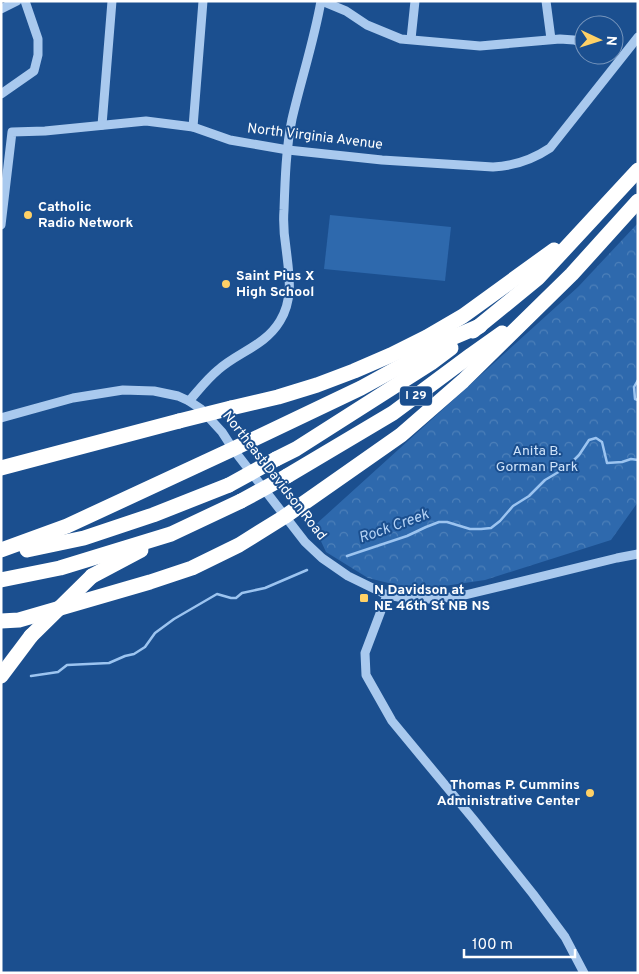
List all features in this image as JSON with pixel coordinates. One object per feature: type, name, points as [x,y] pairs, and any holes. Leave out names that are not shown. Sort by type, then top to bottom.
[{"type":"highway","name":"I 29","points":[[1,555],[84,538],[153,515],[229,485],[296,449],[431,363],[480,326],[538,278],[638,170]]},
{"type":"highway","name":"I 29","points":[[1,580],[60,568],[171,534],[241,501],[287,476],[393,413],[470,355],[540,306],[572,274],[638,200]]},
{"type":"highway","points":[[1,468],[278,397],[317,385],[364,367],[427,337],[463,316],[583,228]]},
{"type":"highway","points":[[1,621],[19,620],[150,582],[192,568],[239,544],[284,517],[401,435],[463,381],[540,306]]},
{"type":"highway","points":[[1,550],[67,526],[233,449],[361,388],[454,337],[480,326]]},
{"type":"highway","points":[[1,676],[31,636],[92,576],[171,534]]},
{"type":"street","points":[[1,9],[17,1]]},
{"type":"street","points":[[1,94],[34,71],[38,55],[38,39],[25,1]]},
{"type":"street","points":[[102,125],[112,1]]},
{"type":"street","points":[[193,127],[203,1]]},
{"type":"street","points":[[189,401],[218,370],[259,344],[273,330],[288,304],[290,288],[284,220],[288,150],[292,121],[322,1],[346,11],[368,25],[401,39],[480,46],[536,42],[551,39],[574,40]]},
{"type":"street","points":[[411,39],[415,1]]},
{"type":"street","points":[[546,1],[551,39]]},
{"type":"street","name":"North Virginia Avenue","points":[[624,55],[638,37]]},
{"type":"street","name":"North Virginia Avenue","points":[[1,225],[12,132],[45,131],[146,121],[193,127],[230,140],[288,150],[382,160],[494,167],[506,166],[528,160],[550,148],[616,65]]},
{"type":"street","name":"Northeast Davidson Road","points":[[1,418],[73,398],[123,390],[154,391],[178,396],[189,401],[201,409],[222,432],[284,517],[305,542],[322,558],[348,576],[387,595],[410,599],[437,599],[465,595],[638,554]]},
{"type":"street","points":[[387,595],[365,653],[366,675],[392,721],[474,820],[566,937],[584,973]]},
{"type":"green space","points":[[330,215],[451,227],[445,281],[324,269]]},
{"type":"green space","name":"Anita B. Gorman Park","points":[[638,223],[638,502],[611,540],[485,580],[417,590],[368,578],[326,552],[314,526],[578,287]]},
{"type":"waterway","points":[[638,380],[634,387],[635,399],[638,400]]},
{"type":"waterway","name":"Rock Creek","points":[[347,556],[407,536],[439,522],[447,522],[470,529],[491,528],[513,506],[529,496],[545,480],[567,467],[579,455],[589,440],[596,438],[602,442],[607,463],[631,459],[638,460]]},
{"type":"waterway","name":"Rock Creek","points":[[31,676],[58,672],[67,665],[109,663],[134,654],[145,647],[155,633],[174,619],[217,594],[236,598],[242,593],[265,588],[307,570]]},
{"type":"place","name":"Catholic Radio Network","points":[[28,215]]},
{"type":"place","name":"Saint Pius X High School","points":[[226,284]]},
{"type":"place","name":"N Davidson at NE 46th St NB NS","points":[[364,598]]},
{"type":"place","name":"Thomas P. Cummins Administrative Center","points":[[590,793]]}]
